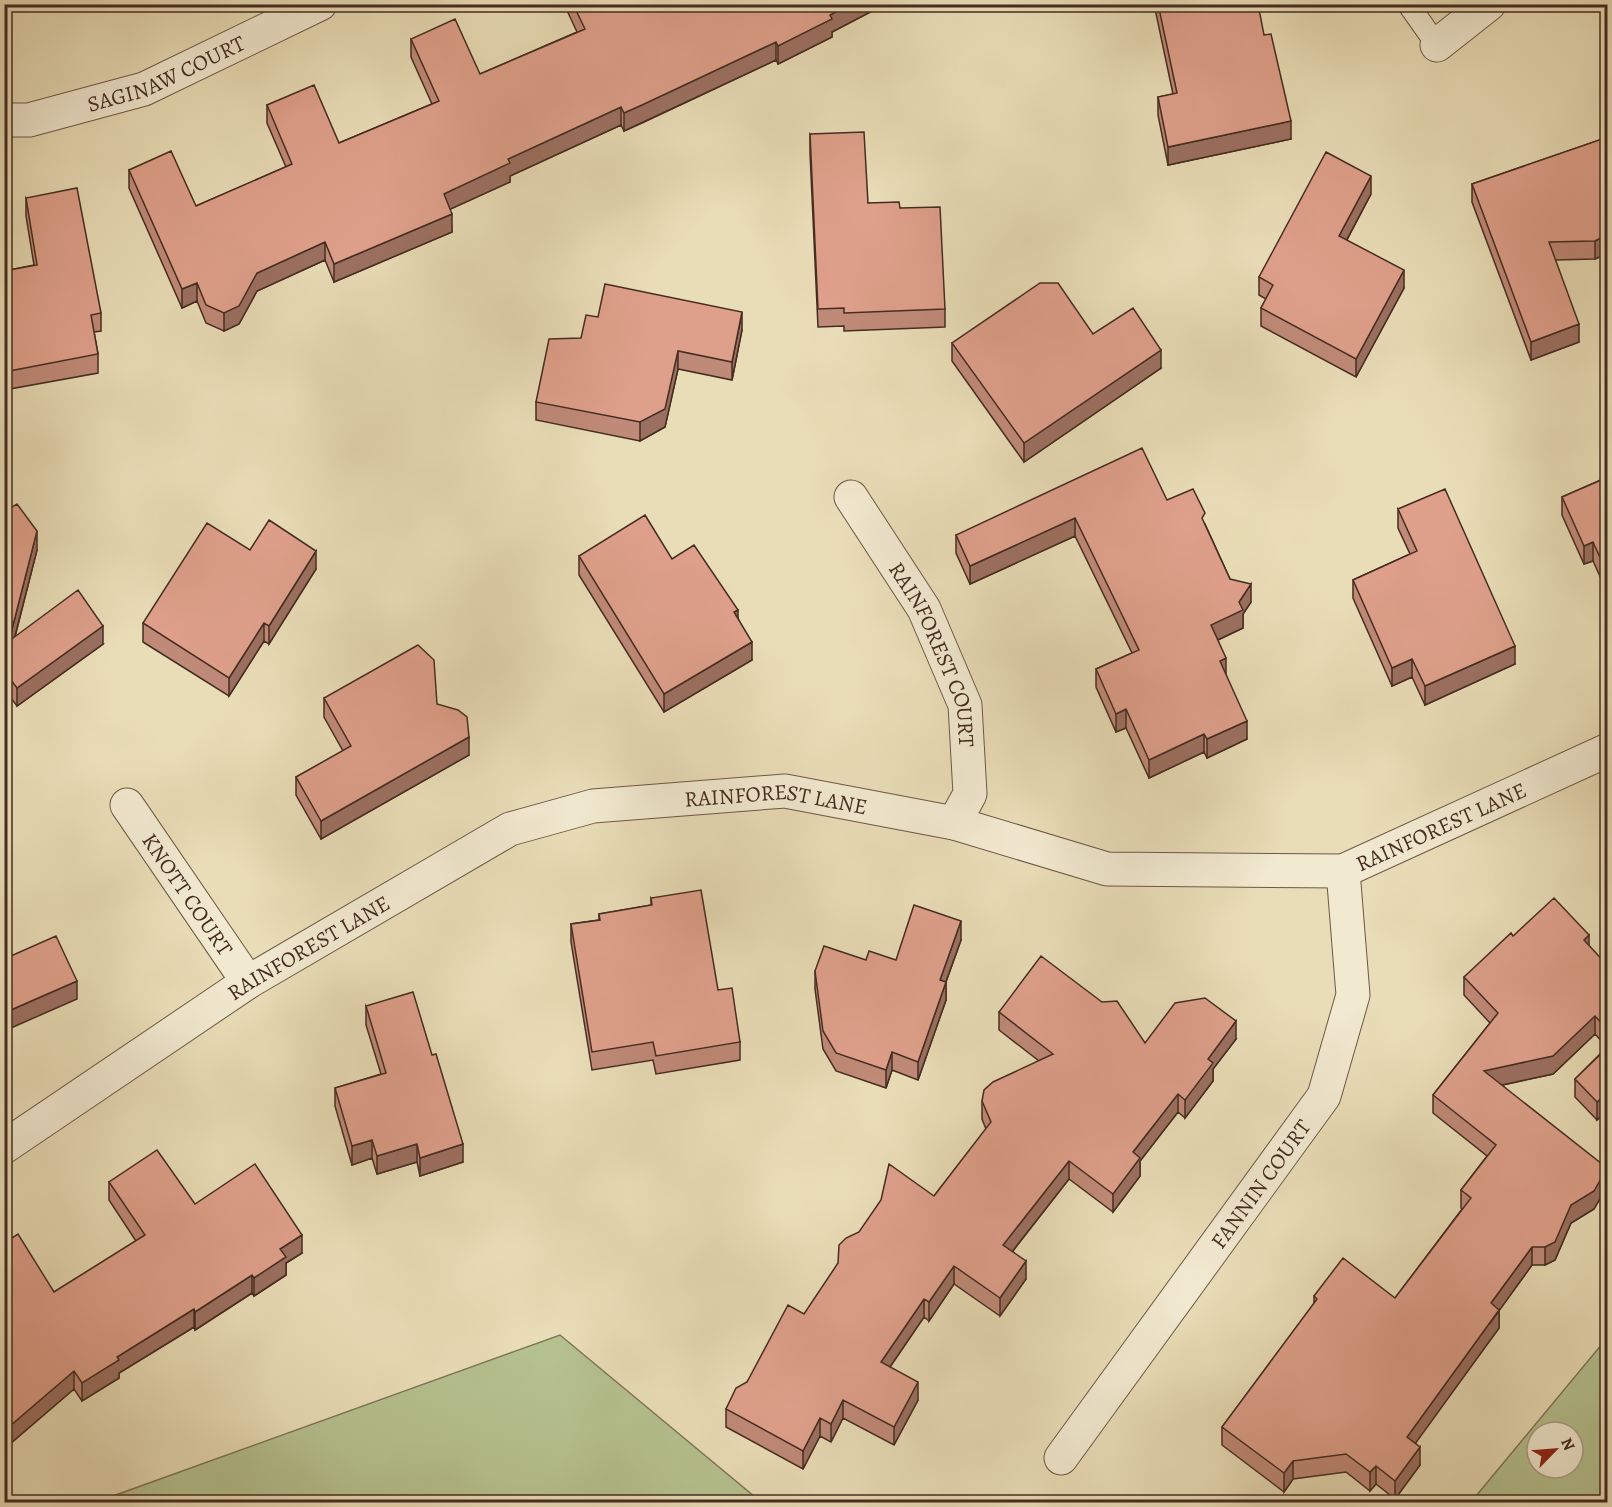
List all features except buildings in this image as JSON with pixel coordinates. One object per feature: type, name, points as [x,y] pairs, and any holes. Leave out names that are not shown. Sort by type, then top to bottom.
[{"type":"street","name":"SAGINAW COURT","points":[[4,120],[29,120],[144,89],[320,4]]},
{"type":"street","points":[[1437,45],[1489,4]]},
{"type":"street","name":"RAINFOREST COURT","points":[[851,497],[924,609],[965,705],[970,794],[954,823]]},
{"type":"street","name":"RAINFOREST LANE","points":[[4,1147],[249,982],[510,830],[593,806],[785,791],[954,823],[1107,869],[1343,871],[1608,750]]},
{"type":"street","name":"KNOTT COURT","points":[[127,805],[249,982]]},
{"type":"street","name":"FANNIN COURT","points":[[1060,1458],[1324,1096],[1353,995],[1343,871]]},
{"type":"lane","points":[[1408,4],[1437,45]]},
{"type":"green space","points":[[560,1335],[761,1502],[108,1502],[113,1496]]},
{"type":"green space","points":[[1607,1338],[1607,1502],[1471,1502],[1525,1437],[1525,1480],[1585,1480],[1585,1420],[1539,1420]]}]
